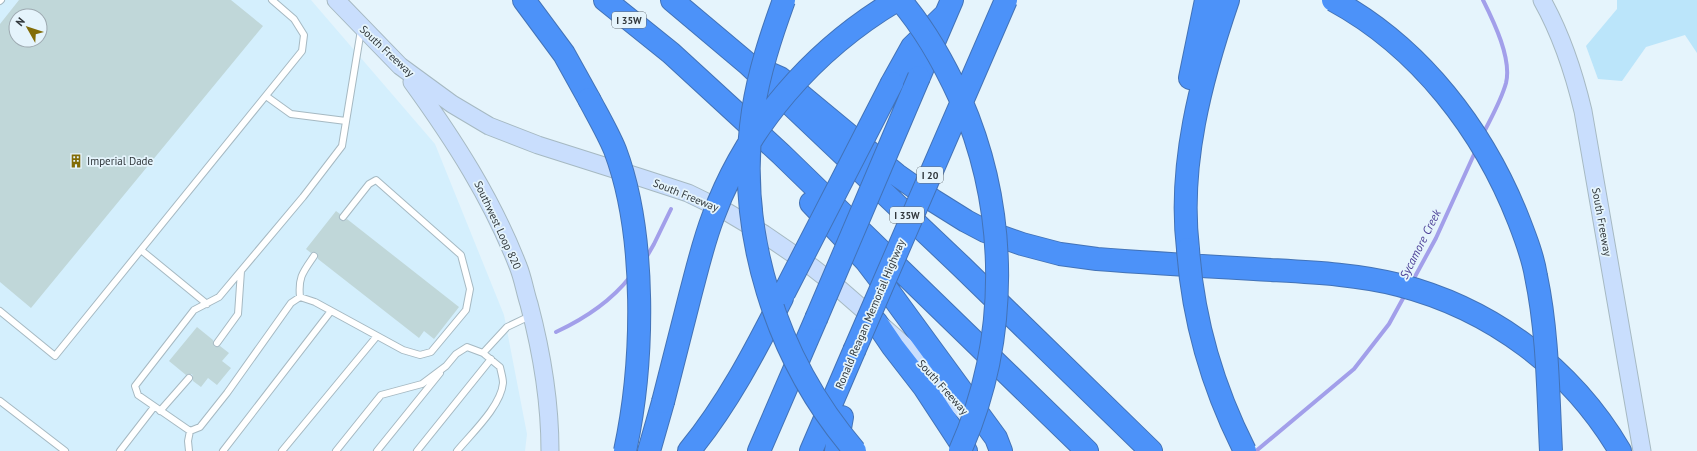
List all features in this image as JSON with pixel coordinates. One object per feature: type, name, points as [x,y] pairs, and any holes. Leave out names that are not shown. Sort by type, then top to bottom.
[{"type":"highway","points":[[524,0],[564,54],[589,98],[615,151],[629,200],[637,250],[638,361],[625,451]]},
{"type":"highway","name":"I 35W","points":[[605,0],[671,53],[781,154],[1087,451]]},
{"type":"highway","name":"I 35W","points":[[672,0],[748,64],[961,266],[1152,451]]},
{"type":"highway","points":[[784,0],[768,42],[753,110],[750,174],[754,228],[773,309],[790,350],[801,374],[828,418],[855,451]]},
{"type":"highway","points":[[649,451],[706,237],[720,199],[736,167],[768,116],[788,90],[814,62],[844,36],[899,0],[915,19],[943,63],[968,117],[983,163],[995,225],[997,245],[997,290],[993,341],[980,400],[960,451]]},
{"type":"highway","name":"Ronald Reagan Memorial Highway","points":[[811,451],[1006,0]]},
{"type":"highway","points":[[1206,0],[1193,59],[1183,124],[1182,143],[1186,183],[1186,233],[1189,271],[1195,308],[1206,352],[1218,389],[1245,451]]},
{"type":"highway","points":[[1186,183],[1202,83],[1228,0]]},
{"type":"highway","points":[[1334,0],[1382,32],[1415,62],[1436,84],[1487,152],[1507,193],[1523,232],[1536,274],[1543,317],[1551,451]]},
{"type":"highway","points":[[689,451],[721,407],[748,365],[892,83],[912,47],[949,7]]},
{"type":"highway","points":[[760,451],[949,7]]},
{"type":"highway","points":[[748,64],[780,78],[897,175],[934,201],[979,228],[1006,239],[1060,254],[1097,259],[1354,277],[1398,285],[1445,299],[1486,319],[1517,338],[1564,378],[1582,396],[1599,418],[1620,451]]},
{"type":"highway","points":[[781,154],[790,181],[866,261],[996,438],[1001,451]]},
{"type":"highway","points":[[876,322],[924,387],[966,451]]},
{"type":"highway","points":[[836,451],[854,351]]},
{"type":"main road","name":"South Freeway","points":[[336,0],[400,66],[452,104],[489,126],[538,145],[688,194],[739,219],[812,267],[905,346],[998,451]]},
{"type":"main road","name":"South Freeway","points":[[1542,0],[1564,48],[1578,89],[1583,111],[1642,451]]},
{"type":"main road","name":"Southwest Loop 820","points":[[400,66],[442,123],[471,168],[498,219],[519,268],[540,346],[550,421],[550,451]]},
{"type":"lane","points":[[0,312],[55,356],[302,51],[304,35],[294,19],[272,0]]},
{"type":"lane","points":[[190,431],[138,395],[135,386],[194,310],[219,297],[303,197],[342,146],[361,26]]},
{"type":"lane","points":[[266,96],[291,114],[346,121]]},
{"type":"lane","points":[[300,297],[310,300],[414,355],[431,352],[466,310],[470,289],[461,255],[376,180],[369,184],[343,217]]},
{"type":"lane","points":[[141,250],[207,304]]},
{"type":"lane","points":[[300,297],[300,275],[314,256]]},
{"type":"lane","points":[[217,343],[238,314],[241,271]]},
{"type":"lane","points":[[190,431],[200,426],[222,399],[291,303],[300,297]]},
{"type":"lane","points":[[223,451],[331,311]]},
{"type":"lane","points":[[483,353],[507,327],[532,315]]},
{"type":"lane","points":[[282,451],[377,336]]},
{"type":"lane","points":[[377,451],[456,354],[467,347],[483,353],[500,367],[503,383],[499,397],[488,414],[458,451]]},
{"type":"lane","points":[[416,451],[491,359]]},
{"type":"lane","points":[[336,451],[381,395],[422,384],[446,366]]},
{"type":"lane","points":[[160,411],[189,378]]},
{"type":"lane","points":[[0,401],[65,451]]},
{"type":"lane","points":[[120,451],[154,407]]},
{"type":"lane","points":[[189,451],[188,441],[190,431]]},
{"type":"shaded area","points":[[0,0],[311,0],[435,144],[504,315],[527,434],[525,451],[0,451]]},
{"type":"shaded area","points":[[1617,0],[1697,0],[1697,53],[1685,35],[1646,47],[1622,81],[1598,79],[1586,46],[1617,9]]},
{"type":"building","name":"Imperial Dade","points":[[19,0],[231,0],[263,26],[31,308],[0,282],[0,24],[8,14],[8,48],[48,48],[48,8],[13,8]]},
{"type":"building","points":[[336,211],[340,214],[339,218],[341,221],[347,219],[459,307],[434,339],[424,331],[419,338],[318,259],[317,253],[311,253],[306,249]]},
{"type":"building","points":[[197,327],[213,340],[214,346],[220,346],[229,353],[222,361],[231,368],[217,385],[208,378],[201,387],[193,381],[192,374],[186,375],[169,361]]},
{"type":"waterway","name":"Sycamore Creek","points":[[1483,0],[1501,41],[1507,73],[1506,83],[1496,109],[1483,134]]},
{"type":"waterway","name":"Sycamore Creek","points":[[1412,282],[1436,238],[1476,150]]},
{"type":"waterway","points":[[646,258],[671,209]]},
{"type":"waterway","points":[[556,332],[577,321],[606,302],[630,277]]},
{"type":"waterway","name":"Sycamore Creek","points":[[1256,451],[1354,369],[1389,324],[1406,293]]},
{"type":"place","name":"Imperial Dade","points":[[76,161]]}]
